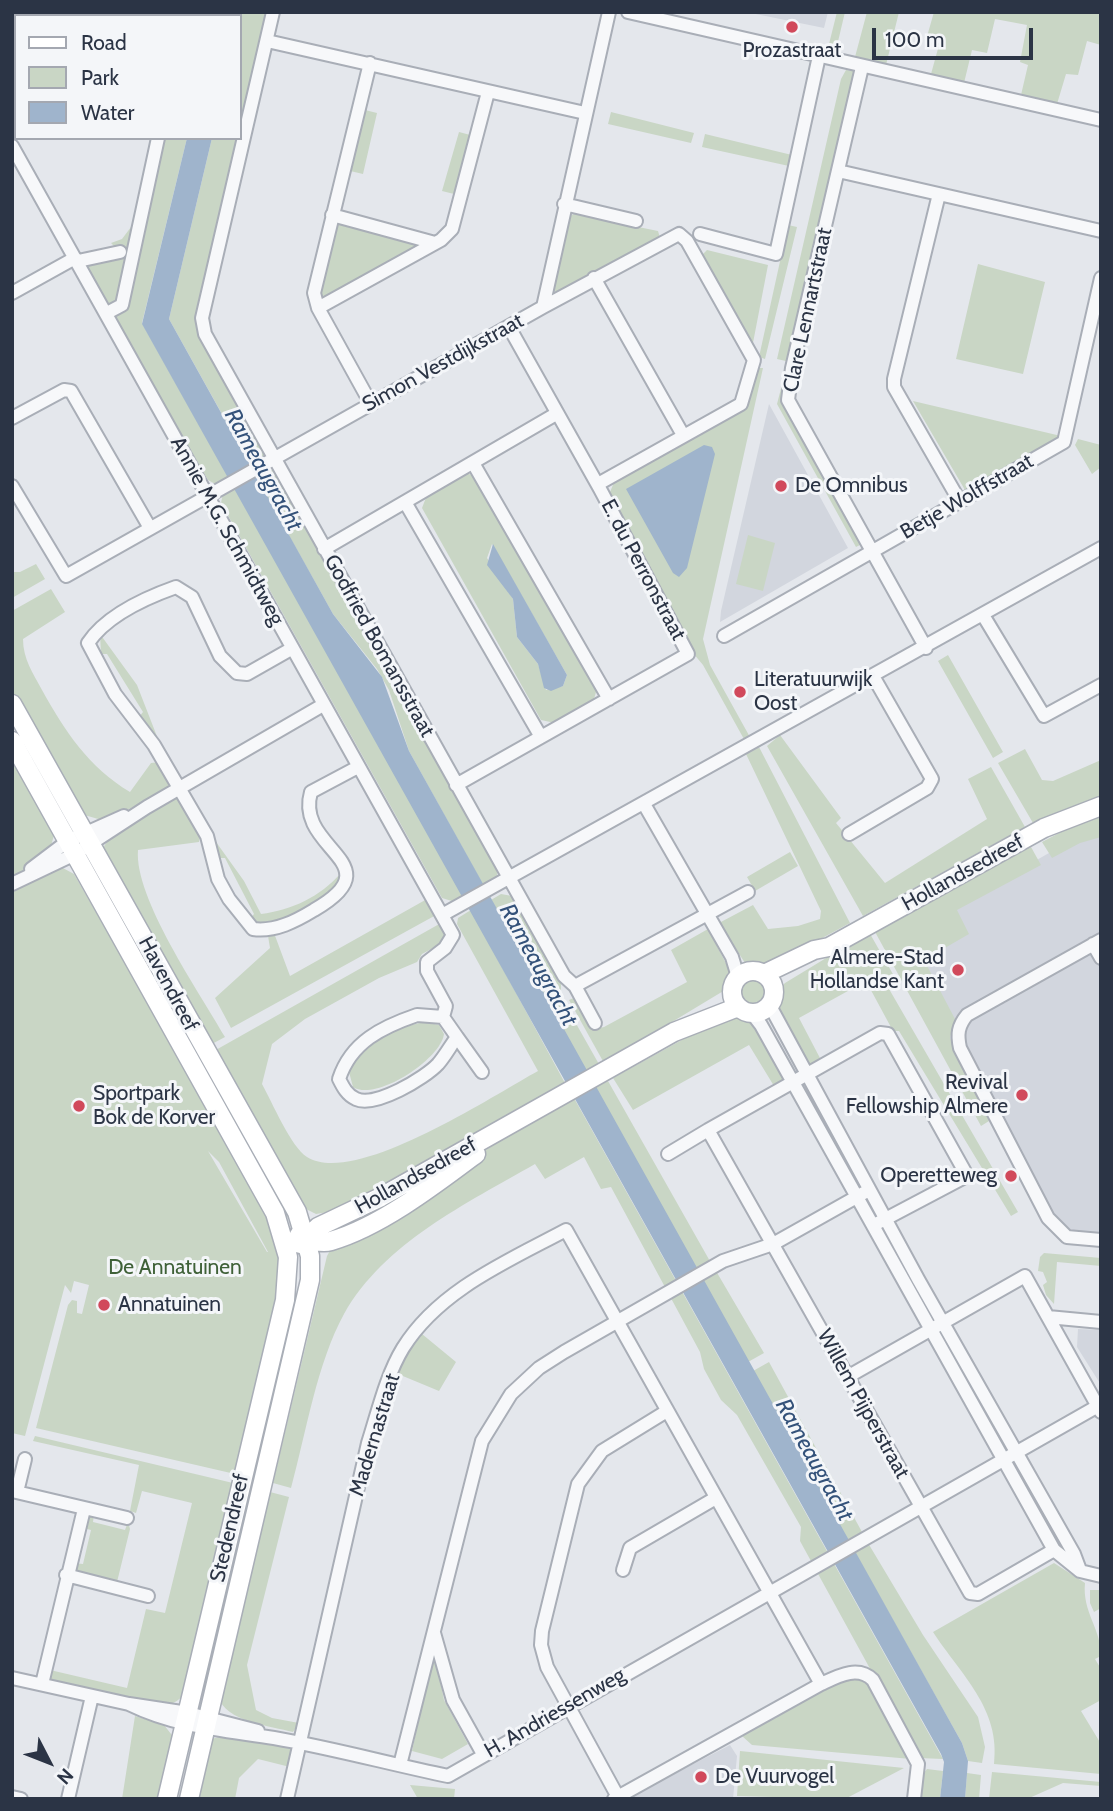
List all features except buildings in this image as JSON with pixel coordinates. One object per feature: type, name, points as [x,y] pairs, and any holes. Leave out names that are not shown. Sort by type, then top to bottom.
[{"type":"main road","name":"Havendreef","points":[[12,704],[198,1040],[297,1212],[306,1238],[311,1268]]},
{"type":"main road","name":"Havendreef","points":[[12,741],[277,1218]]},
{"type":"main road","name":"Hollandsedreef","points":[[333,1219],[381,1197],[475,1143],[500,1132],[674,1032],[692,1016],[819,959],[829,947],[1044,828],[1101,806]]},
{"type":"main road","name":"Hollandsedreef","points":[[331,1241],[425,1192],[486,1147],[500,1132]]},
{"type":"main road","points":[[297,1212],[333,1219]]},
{"type":"main road","points":[[277,1218],[292,1231],[306,1238],[331,1241],[311,1268]]},
{"type":"main road","name":"Stedendreef","points":[[167,1799],[285,1300],[288,1257],[277,1218]]},
{"type":"main road","points":[[288,1257],[306,1238],[333,1219]]},
{"type":"main road","name":"Stedendreef","points":[[189,1799],[311,1268]]},
{"type":"street","name":"Godfried Bomansstraat","points":[[273,12],[202,318],[205,334],[564,976],[575,986],[595,1023]]},
{"type":"street","points":[[543,307],[609,12]]},
{"type":"street","points":[[628,12],[1101,120]]},
{"type":"street","points":[[267,41],[585,113]]},
{"type":"street","points":[[700,234],[776,254],[819,56]]},
{"type":"street","points":[[370,63],[314,293],[318,308],[371,404]]},
{"type":"street","name":"Clare Lennartstraat","points":[[862,67],[792,368],[788,400],[926,648]]},
{"type":"street","points":[[318,308],[435,243],[452,229],[488,92]]},
{"type":"street","points":[[107,313],[122,305],[158,140]]},
{"type":"street","name":"Annie M.G. Schmidtweg","points":[[12,146],[442,915]]},
{"type":"street","points":[[838,171],[1101,231]]},
{"type":"street","points":[[939,194],[894,387],[959,500]]},
{"type":"street","points":[[564,204],[636,221]]},
{"type":"street","points":[[332,215],[435,243]]},
{"type":"street","name":"Simon Vestdijkstraat","points":[[12,486],[65,576],[594,278],[679,234],[687,241],[754,360],[741,404],[683,435]]},
{"type":"street","points":[[12,293],[76,259],[120,252]]},
{"type":"street","points":[[594,278],[683,435],[598,484]]},
{"type":"street","name":"Betje Wolffstraat","points":[[724,636],[1064,442],[1101,278]]},
{"type":"street","name":"E. du Perronstraat","points":[[456,785],[688,654],[598,484],[509,327]]},
{"type":"street","points":[[12,418],[64,390],[72,391],[150,528]]},
{"type":"street","points":[[324,548],[556,414]]},
{"type":"street","points":[[473,463],[609,699]]},
{"type":"street","points":[[404,502],[541,737]]},
{"type":"street","points":[[443,1017],[446,1006],[427,971],[430,958],[445,948],[453,935],[442,915],[926,648],[1101,548]]},
{"type":"street","points":[[291,649],[247,674],[237,673],[220,656],[192,597],[176,587],[158,593],[98,628],[88,643],[115,694],[154,744],[207,836],[218,878],[229,899],[253,929],[264,931],[296,921],[328,902],[344,886],[349,876],[348,867],[328,847],[316,828],[307,804],[311,792],[358,767]]},
{"type":"street","points":[[983,615],[1044,716],[1101,685]]},
{"type":"street","points":[[849,834],[927,788],[932,779],[873,676]]},
{"type":"street","points":[[12,883],[323,705]]},
{"type":"street","points":[[644,804],[751,991],[806,1076],[1074,1555],[1080,1571]]},
{"type":"street","points":[[575,986],[748,892]]},
{"type":"street","points":[[1101,958],[1097,942],[967,1015],[960,1023],[957,1036],[960,1048],[1048,1218],[1067,1237],[1101,1240]]},
{"type":"street","points":[[751,991],[794,1083],[1054,1550],[1080,1571],[1101,1576]]},
{"type":"street","points":[[443,1017],[417,1015],[383,1027],[349,1055],[339,1079],[345,1091],[356,1100],[371,1102],[403,1088],[437,1065],[457,1037]]},
{"type":"street","points":[[443,1017],[482,1072]]},
{"type":"street","points":[[668,1154],[880,1033],[888,1034],[962,1161],[965,1172],[963,1178],[874,1225]]},
{"type":"street","name":"Willem Pijperstraat","points":[[708,1130],[970,1593],[978,1594],[1054,1550]]},
{"type":"street","points":[[400,1765],[477,1455],[502,1404],[539,1368],[723,1261],[773,1244],[869,1190]]},
{"type":"street","name":"Madernastraat","points":[[299,1743],[368,1443],[383,1393],[403,1348],[434,1310],[472,1282],[566,1230],[618,1323]]},
{"type":"street","points":[[849,1376],[1025,1276],[1099,1409],[921,1507]]},
{"type":"street","points":[[1048,1317],[1101,1322]]},
{"type":"street","points":[[618,1323],[714,1499],[821,1684]]},
{"type":"street","points":[[667,1411],[602,1451],[589,1466],[575,1493],[541,1645],[547,1667],[616,1798],[821,1684],[854,1671],[866,1673],[873,1680],[918,1764],[914,1799]]},
{"type":"street","points":[[25,1459],[15,1492],[127,1518]]},
{"type":"street","points":[[623,1570],[630,1548],[714,1499]]},
{"type":"street","name":"H. Andriessenweg","points":[[12,1678],[447,1776],[921,1507]]},
{"type":"street","points":[[42,1684],[84,1509]]},
{"type":"street","points":[[66,1576],[148,1596]]},
{"type":"street","points":[[433,1629],[453,1700],[483,1754]]},
{"type":"street","points":[[68,1799],[92,1696]]},
{"type":"street","points":[[287,1799],[299,1743]]},
{"type":"street","points":[[12,1797],[21,1799]]},
{"type":"shaded area","points":[[746,12],[828,12],[824,28]]},
{"type":"shaded area","name":"De Omnibus","points":[[769,404],[848,548],[720,622],[721,611]]},
{"type":"shaded area","points":[[1101,830],[1101,1244],[1065,1241],[1051,1222],[888,945],[1077,837]]},
{"type":"shaded area","points":[[1078,1329],[1101,1330],[1101,1385],[1077,1347]]},
{"type":"shaded area","name":"De Vuurvogel","points":[[730,1745],[737,1756],[733,1799],[626,1799]]},
{"type":"green space","points":[[269,12],[242,132],[242,14]]},
{"type":"green space","points":[[837,12],[845,12],[836,50],[828,48]]},
{"type":"green space","points":[[867,12],[899,12],[886,65],[855,57]]},
{"type":"green space","points":[[934,12],[1101,12],[1101,45],[1087,41],[1078,75],[1066,74],[1057,104],[1021,95],[1028,65],[1020,62],[1027,25],[995,19],[987,53],[972,50],[964,83],[931,74],[939,45],[926,40]]},
{"type":"green space","points":[[846,70],[853,71],[854,81],[790,362],[777,359],[841,79]]},
{"type":"green space","points":[[361,109],[377,113],[363,174],[346,170]]},
{"type":"green space","points":[[611,112],[694,133],[691,143],[608,124]]},
{"type":"green space","points":[[459,132],[474,136],[458,195],[442,191]]},
{"type":"green space","points":[[705,134],[792,155],[789,166],[702,147]]},
{"type":"green space","points":[[165,140],[187,140],[142,323],[229,478],[217,485],[208,480],[116,321],[116,314],[126,302]]},
{"type":"green space","points":[[212,140],[240,140],[199,322],[202,337],[265,450],[264,458],[251,466],[169,319]]},
{"type":"green space","points":[[574,214],[658,231],[660,238],[558,293],[553,290],[570,216]]},
{"type":"green space","points":[[134,223],[119,300],[112,306],[108,305],[83,262],[106,255],[126,254],[127,250],[118,250],[111,243],[122,239]]},
{"type":"green space","points":[[340,223],[415,244],[412,252],[323,299],[320,290],[333,228]]},
{"type":"green space","points":[[788,225],[797,227],[765,359],[759,357]]},
{"type":"green space","points":[[707,250],[768,265],[752,348],[700,257]]},
{"type":"green space","points":[[978,264],[1045,282],[1023,374],[956,359]]},
{"type":"green space","points":[[757,368],[763,368],[703,639],[710,665],[751,739],[745,741],[703,665],[693,653],[610,492],[615,480],[743,408]]},
{"type":"green space","points":[[785,373],[789,373],[783,396],[862,544],[856,547],[777,404]]},
{"type":"green space","points":[[913,401],[1061,436],[965,490]]},
{"type":"green space","points":[[1078,439],[1101,445],[1101,467],[1092,474],[1075,445]]},
{"type":"green space","points":[[268,468],[276,472],[498,867],[497,876],[483,885],[409,751],[389,690],[377,669],[333,614],[255,475]]},
{"type":"green space","points":[[466,473],[475,476],[597,689],[593,702],[555,723],[541,720],[422,508],[427,495]],"holes":[[[492,544],[567,675],[563,686],[546,690],[538,664],[517,637],[513,599],[487,558]]]},
{"type":"green space","points":[[234,487],[463,896],[455,902],[442,898],[221,503],[223,493]]},
{"type":"green space","points":[[748,535],[775,543],[763,591],[736,584]]},
{"type":"green space","points":[[36,564],[45,579],[12,598],[12,572],[20,572]]},
{"type":"green space","points":[[51,589],[65,612],[23,639],[23,646],[32,672],[60,720],[90,760],[130,792],[151,763],[160,762],[169,779],[163,792],[105,821],[81,814],[12,694],[12,611]]},
{"type":"green space","points":[[100,634],[137,685],[158,739],[138,718],[143,712],[107,654],[101,654]]},
{"type":"green space","points":[[948,655],[1003,752],[993,758],[938,661]]},
{"type":"green space","points":[[780,735],[841,818],[836,823],[885,883],[987,819],[968,779],[991,767],[1025,827],[863,916],[767,746]]},
{"type":"green space","points":[[759,747],[850,923],[765,969],[747,966],[719,923],[753,905],[768,929],[798,926],[820,919],[821,911],[746,754]]},
{"type":"green space","points":[[1025,749],[1042,780],[1053,781],[1101,760],[1101,797],[1033,823],[998,763]]},
{"type":"green space","name":"De Annatuinen","points":[[12,760],[55,832],[50,849],[61,867],[74,874],[274,1222],[280,1254],[280,1286],[269,1349],[235,1474],[36,1428],[68,1305],[72,1300],[77,1301],[77,1313],[82,1314],[89,1285],[74,1281],[71,1293],[65,1285],[25,1436],[12,1433]],"holes":[[[208,1151],[219,1162],[268,1252]]]},
{"type":"green space","points":[[177,797],[201,833],[199,842],[138,850],[140,870],[157,919],[225,1037],[210,1045],[102,850],[125,825]]},
{"type":"green space","points":[[1101,815],[1101,837],[1080,843],[1052,858],[1042,842],[1082,821]]},
{"type":"green space","points":[[211,835],[244,881],[261,914],[305,901],[324,889],[341,873],[343,883],[294,918],[254,924],[250,919],[254,914],[225,858],[216,858]]},
{"type":"green space","points":[[1031,847],[1041,865],[957,910],[969,934],[924,960],[955,1019],[950,1038],[989,1121],[981,1126],[874,930],[1004,857]]},
{"type":"green space","points":[[790,852],[798,866],[755,891],[747,877]]},
{"type":"green space","points":[[87,862],[197,1047],[191,1051]]},
{"type":"green space","points":[[501,894],[512,896],[516,900],[561,981],[561,997],[600,1066],[587,1073],[491,900]]},
{"type":"green space","points":[[427,899],[436,915],[231,1028],[215,998],[270,948],[268,936],[274,933],[290,976]]},
{"type":"green space","points":[[471,910],[566,1085],[417,1171],[328,1212],[316,1214],[302,1207],[214,1051],[441,923],[447,934],[444,942],[422,954],[417,962],[379,978],[305,1019],[272,1044],[262,1084],[288,1134],[301,1152],[307,1157],[329,1163],[357,1160],[389,1150],[457,1117],[538,1071],[457,924],[458,918]]},
{"type":"green space","points":[[708,929],[730,971],[725,990],[604,1063],[569,1000],[576,997],[596,1029],[604,1027],[687,982],[671,950]]},
{"type":"green space","points":[[869,932],[894,976],[885,982],[1018,1212],[1011,1216],[899,1031],[893,1031],[866,981],[799,1018],[821,1060],[809,1066],[775,1012],[779,989],[785,983]]},
{"type":"green space","points":[[753,979],[762,983],[766,992],[762,1001],[753,1005],[744,1001],[740,992],[744,983]]},
{"type":"green space","points":[[727,1015],[741,1015],[750,1019],[783,1075],[782,1082],[774,1086],[749,1045],[633,1110],[613,1078]]},
{"type":"green space","points":[[425,1022],[439,1025],[444,1034],[432,1055],[420,1066],[377,1089],[363,1090],[353,1087],[349,1072],[361,1054],[392,1033]]},
{"type":"green space","points":[[201,1056],[297,1222],[292,1225],[205,1071],[195,1060]]},
{"type":"green space","points":[[608,1081],[711,1263],[697,1271],[595,1087]]},
{"type":"green space","points":[[808,1086],[861,1185],[856,1188],[803,1088]]},
{"type":"green space","points":[[574,1098],[943,1759],[919,1758],[800,1541],[801,1527],[737,1415],[721,1400],[704,1369],[700,1352],[611,1187],[601,1189],[584,1157],[545,1179],[535,1164],[429,1227],[381,1266],[344,1314],[326,1354],[291,1488],[273,1483],[327,1256],[332,1247],[448,1179],[498,1141]]},
{"type":"green space","points":[[1044,1253],[1101,1258],[1101,1266],[1057,1262],[1054,1304],[1046,1295],[1043,1285],[1047,1282],[1043,1272],[1038,1271],[1040,1257]]},
{"type":"green space","points":[[716,1271],[764,1353],[748,1362],[702,1279]]},
{"type":"green space","points":[[422,1334],[456,1362],[439,1391],[398,1374],[407,1352]]},
{"type":"green space","points":[[948,1340],[1007,1445],[1002,1448],[944,1343]]},
{"type":"green space","points":[[277,1361],[264,1459],[260,1472],[249,1469]]},
{"type":"green space","points":[[769,1362],[862,1532],[847,1540],[753,1371]]},
{"type":"green space","points":[[35,1436],[233,1483],[185,1694],[174,1702],[137,1703],[48,1681],[50,1670],[127,1688],[146,1609],[165,1613],[192,1503],[142,1491],[136,1513],[130,1511],[139,1465],[33,1441]]},
{"type":"green space","points":[[1021,1470],[1062,1542],[1057,1545],[1016,1473]]},
{"type":"green space","points":[[270,1492],[289,1497],[247,1665],[256,1710],[272,1718],[299,1723],[293,1732],[239,1717],[222,1705],[218,1696]]},
{"type":"green space","points":[[244,1499],[254,1502],[204,1701],[205,1687]]},
{"type":"green space","points":[[89,1513],[94,1514],[93,1522],[125,1530],[128,1522],[130,1529],[117,1582],[74,1572],[74,1563],[83,1564],[91,1530],[83,1528]]},
{"type":"green space","points":[[868,1543],[923,1635],[978,1717],[985,1747],[982,1763],[968,1761],[962,1743],[854,1551]]},
{"type":"green space","points":[[1054,1563],[1085,1583],[1086,1603],[1098,1637],[1101,1656],[1095,1659],[1101,1669],[1101,1700],[1081,1711],[1101,1744],[1101,1774],[994,1764],[995,1744],[985,1709],[933,1632]]},
{"type":"green space","points":[[1090,1590],[1101,1590],[1101,1608],[1094,1612],[1090,1603]]},
{"type":"green space","points":[[432,1658],[436,1659],[444,1700],[468,1744],[442,1759],[412,1751]]},
{"type":"green space","points":[[854,1678],[869,1682],[911,1759],[752,1745],[742,1736],[838,1681]]},
{"type":"green space","points":[[135,1716],[164,1725],[175,1739],[163,1799],[122,1799]]},
{"type":"green space","points":[[233,1734],[291,1749],[293,1752],[290,1767],[258,1759],[239,1778],[235,1799],[193,1799],[211,1739]]},
{"type":"green space","points":[[740,1751],[904,1768],[845,1799],[737,1796]]},
{"type":"green space","points":[[927,1769],[943,1771],[940,1799],[920,1799],[923,1774]]},
{"type":"green space","points":[[992,1772],[1101,1782],[1101,1786],[1063,1783],[1027,1799],[989,1799]]},
{"type":"green space","points":[[967,1773],[981,1775],[979,1799],[965,1799]]},
{"type":"green space","points":[[410,1785],[455,1789],[454,1799],[418,1799]]},
{"type":"water","points":[[187,140],[212,140],[169,319],[333,614],[382,677],[409,751],[962,1743],[968,1761],[965,1799],[940,1799],[944,1762],[941,1754],[142,324]]},
{"type":"water","points":[[704,445],[712,447],[715,454],[687,568],[679,577],[673,573],[626,489]]},
{"type":"water","points":[[493,544],[567,675],[563,686],[551,691],[544,688],[538,664],[517,637],[513,599],[487,565]]},
{"type":"place","name":"Prozastraat","points":[[792,27]]},
{"type":"place","name":"De Omnibus","points":[[781,486]]},
{"type":"place","name":"Literatuurwijk Oost","points":[[740,692]]},
{"type":"place","name":"Almere-Stad Hollandse Kant","points":[[958,970]]},
{"type":"place","name":"Revival Fellowship Almere","points":[[1022,1095]]},
{"type":"place","name":"Sportpark Bok de Korver","points":[[79,1106]]},
{"type":"place","name":"Operetteweg","points":[[1011,1176]]},
{"type":"place","name":"Annatuinen","points":[[104,1305]]},
{"type":"place","name":"De Vuurvogel","points":[[701,1777]]},
{"type":"water label","name":"Rameaugracht","points":[[263,470]]},
{"type":"water label","name":"Rameaugracht","points":[[538,965]]},
{"type":"water label","name":"Rameaugracht","points":[[814,1460]]}]
